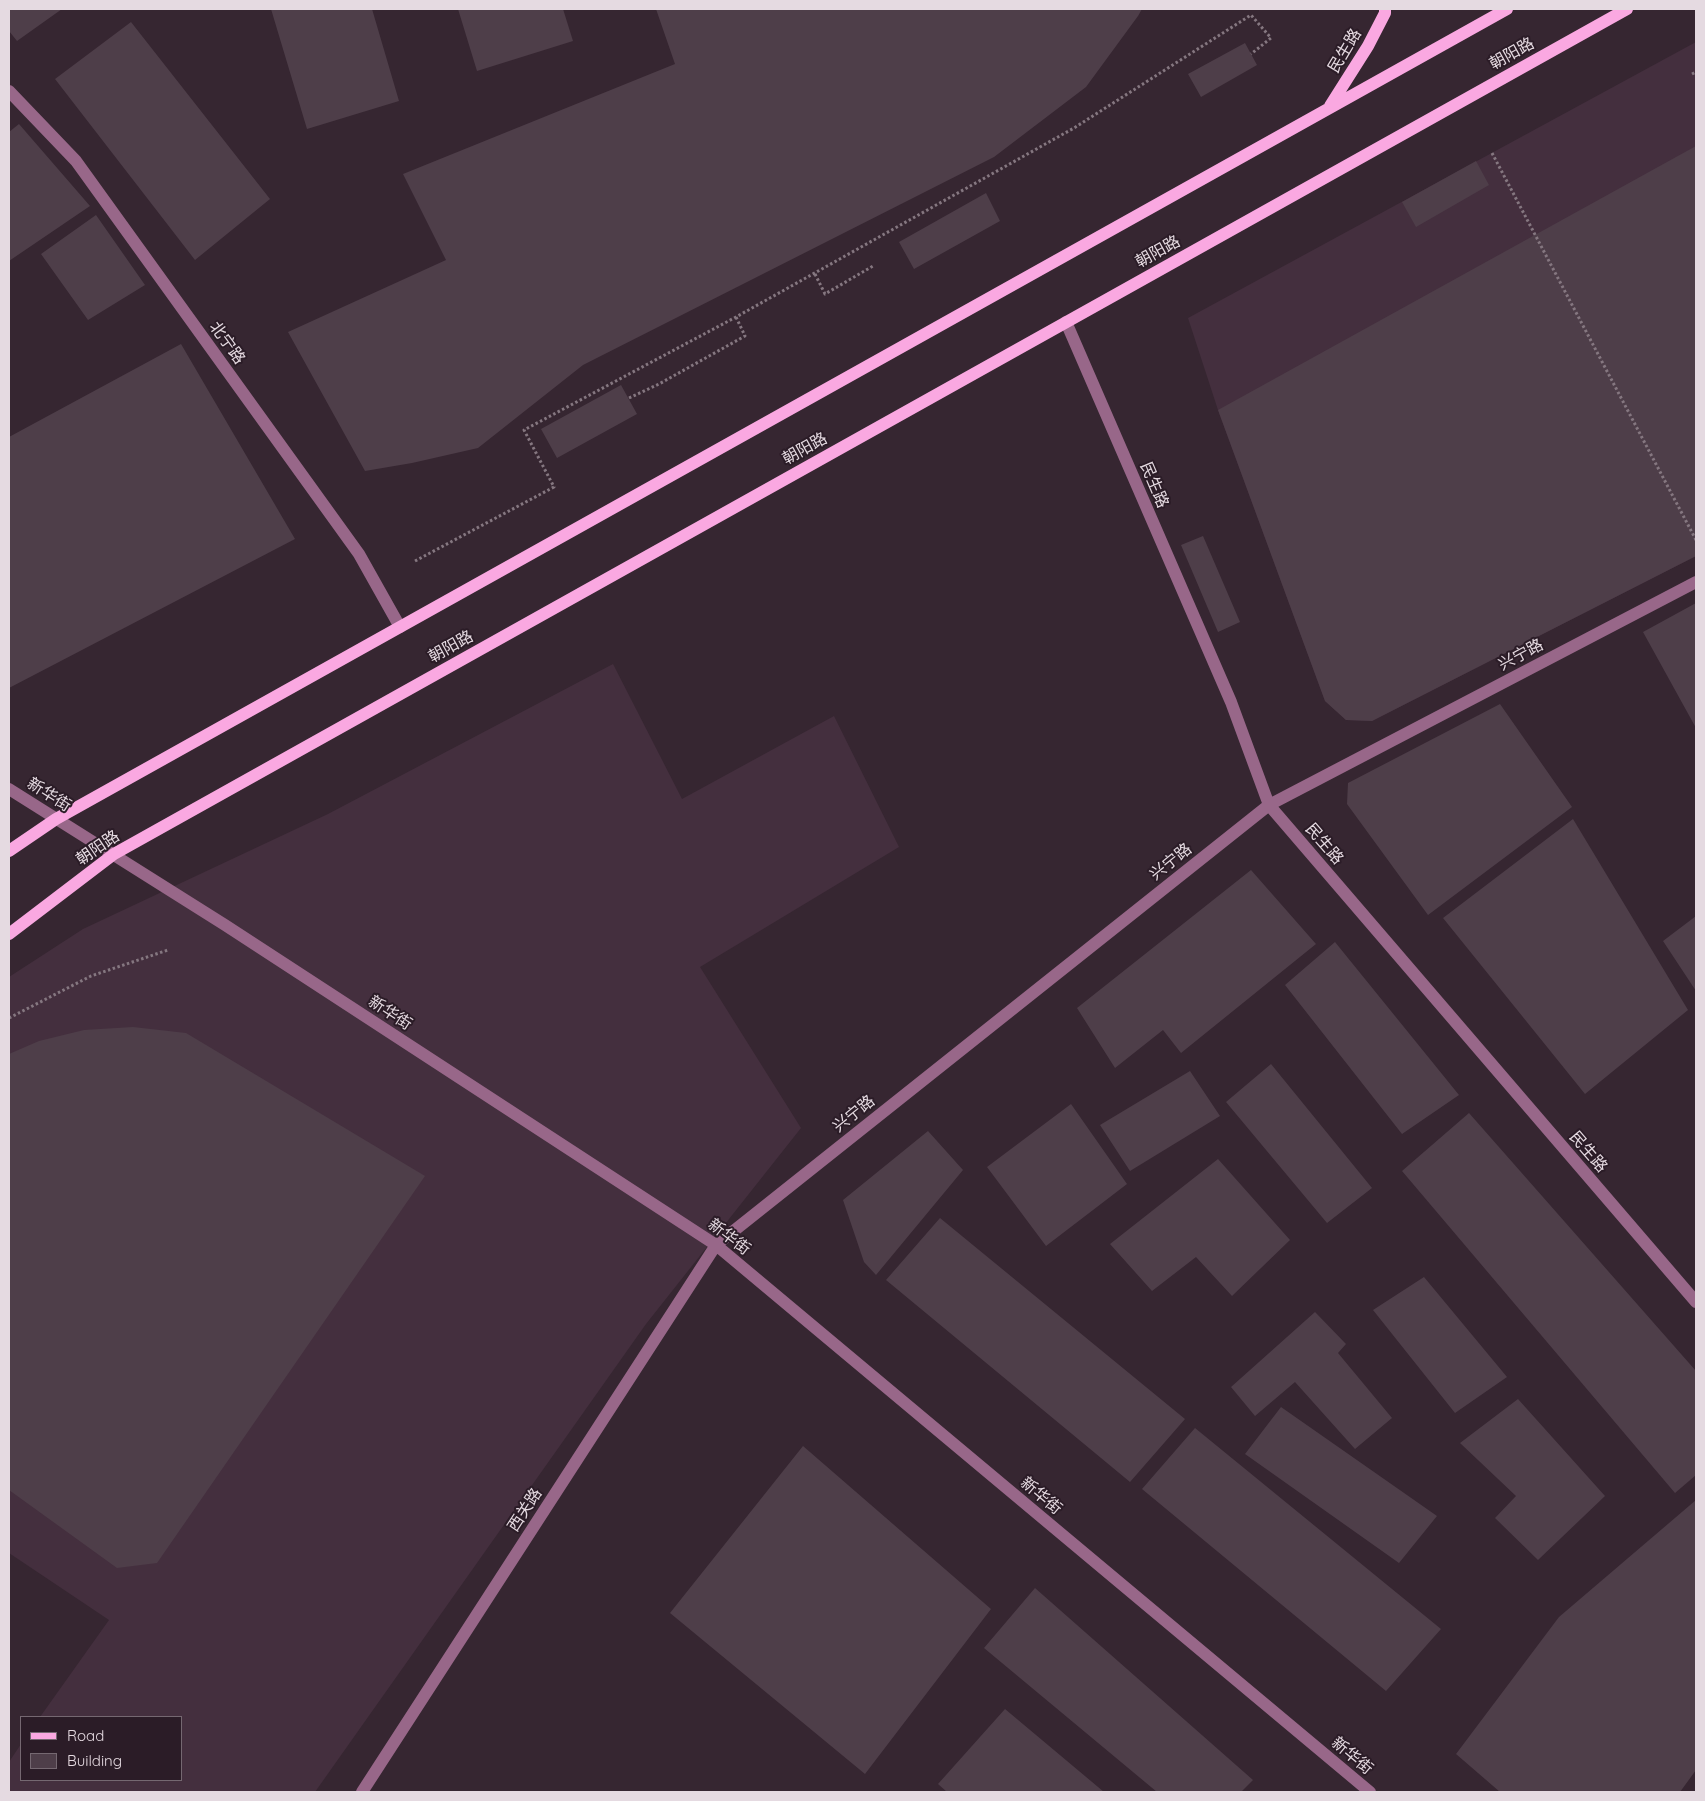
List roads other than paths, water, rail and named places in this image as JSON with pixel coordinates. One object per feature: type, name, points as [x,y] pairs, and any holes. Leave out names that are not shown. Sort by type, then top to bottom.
[{"type":"main road","name":"民生路","points":[[1328,108],[1368,46],[1385,9]]},
{"type":"main road","points":[[9,851],[56,819],[1507,9]]},
{"type":"main road","name":"朝阳路","points":[[9,934],[114,854],[1627,9]]},
{"type":"street","name":"北宁路","points":[[9,91],[76,161],[358,554],[400,627]]},
{"type":"street","name":"民生路","points":[[1066,322],[1231,702],[1269,805],[1696,1302]]},
{"type":"street","name":"兴宁路","points":[[716,1245],[1269,805],[1696,582]]},
{"type":"street","name":"新华街","points":[[9,789],[114,854],[716,1245],[1370,1792]]},
{"type":"street","name":"西关路","points":[[362,1792],[716,1245]]}]
